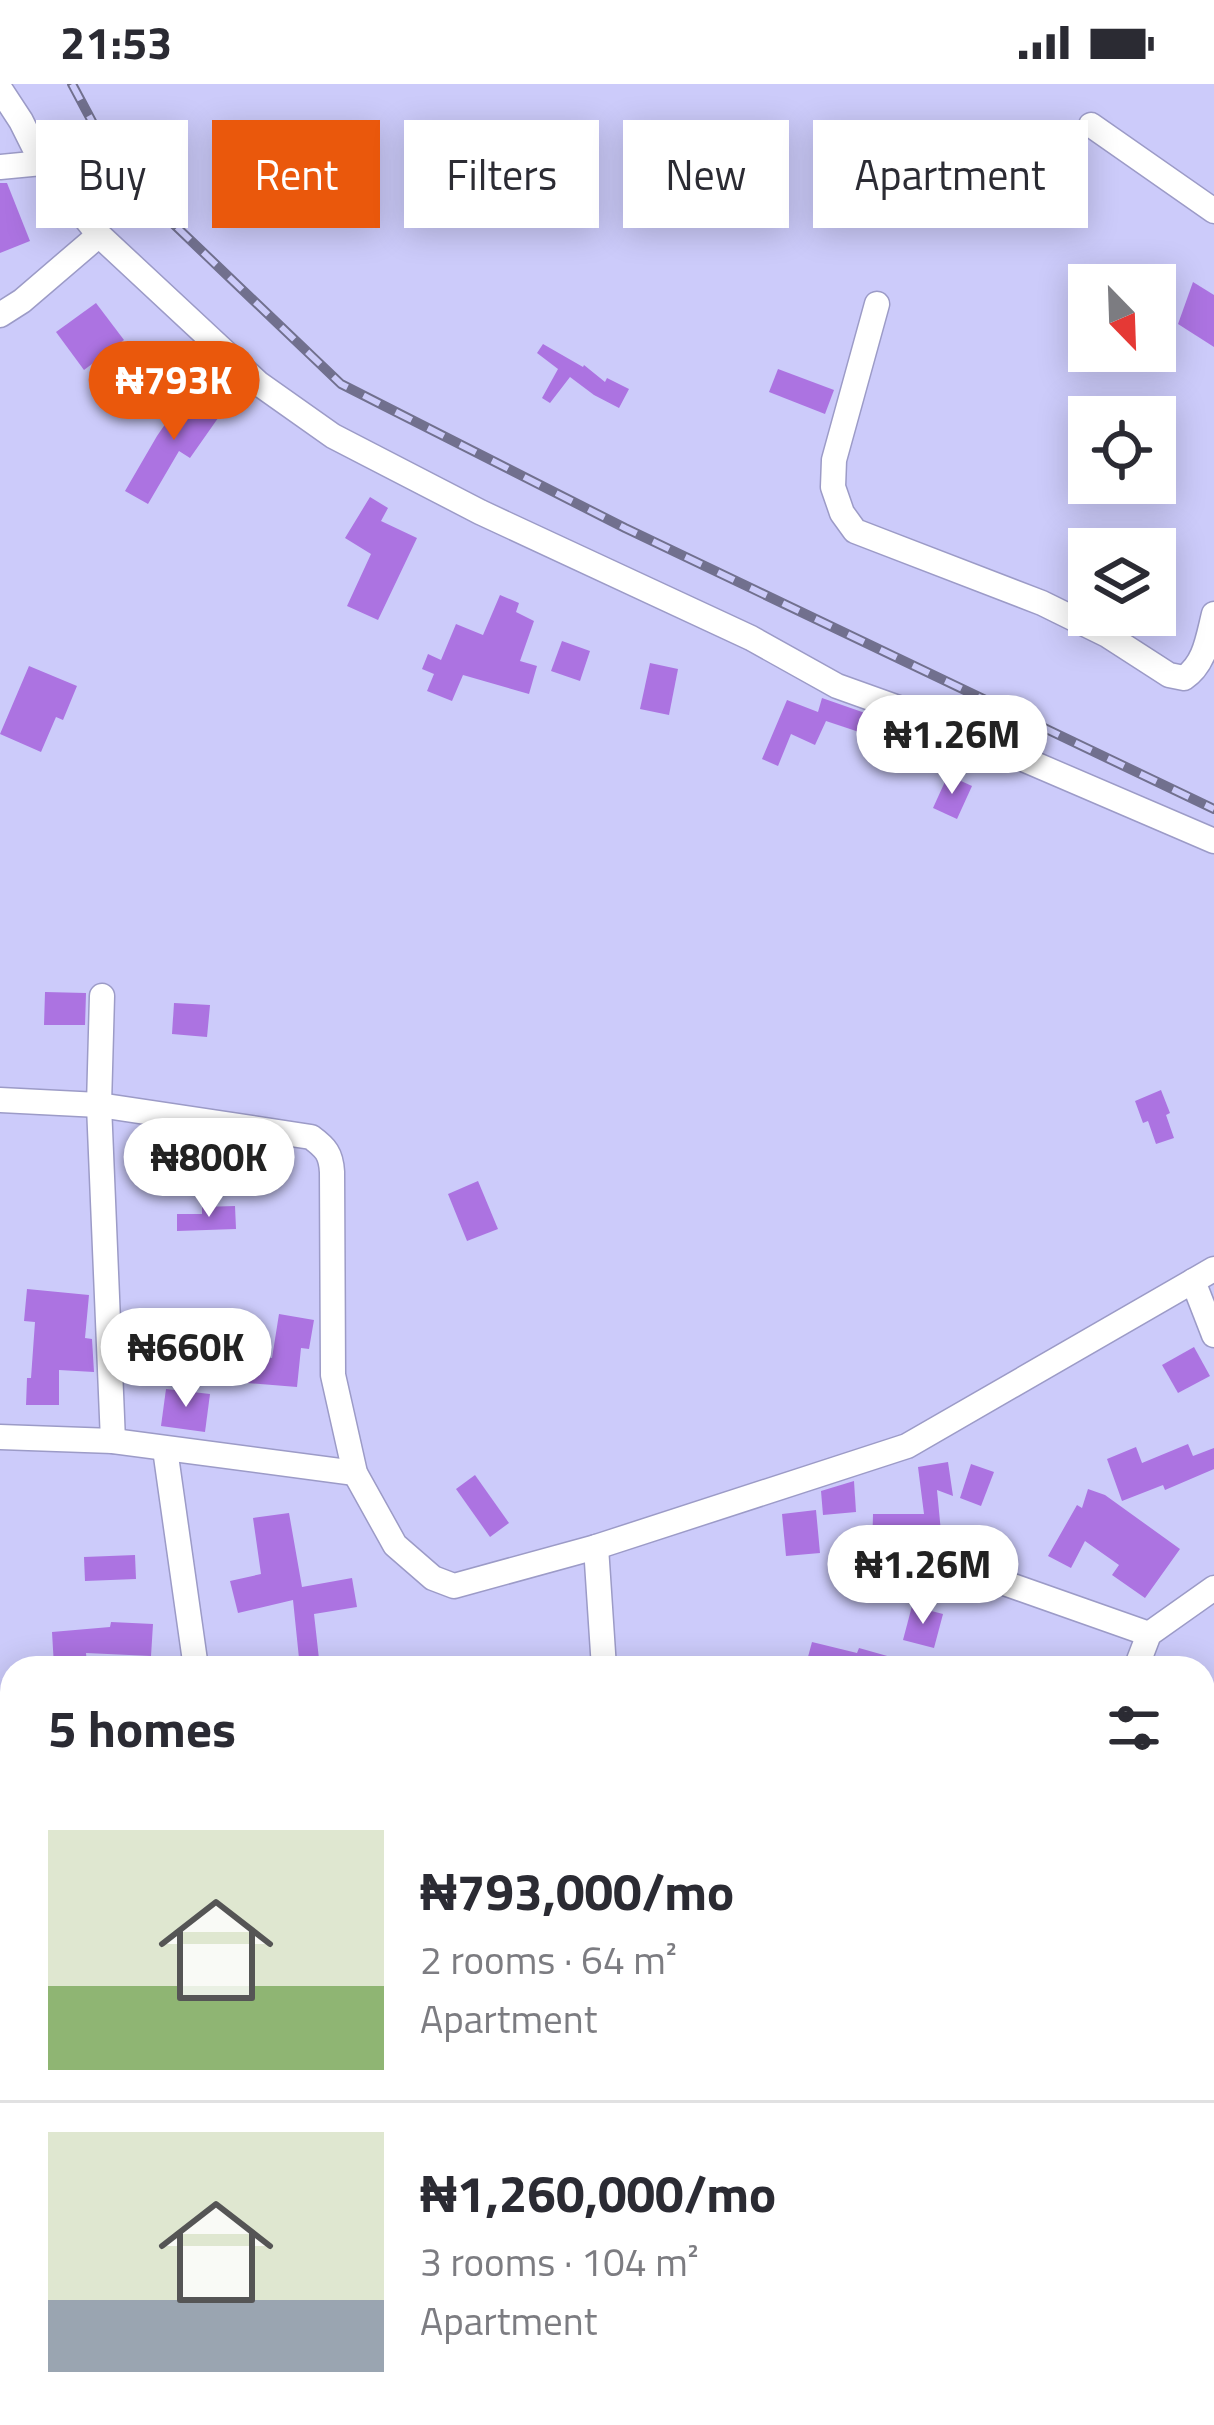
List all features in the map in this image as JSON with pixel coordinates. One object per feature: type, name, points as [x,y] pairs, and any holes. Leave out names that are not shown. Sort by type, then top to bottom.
[{"type":"street","points":[[0,89],[36,151]]},
{"type":"street","points":[[1091,125],[1214,212]]},
{"type":"street","points":[[0,166],[36,163]]},
{"type":"street","points":[[93,228],[258,383],[333,436],[480,512],[751,638],[837,686],[932,720],[1214,841]]},
{"type":"street","points":[[0,315],[99,235]]},
{"type":"street","points":[[878,304],[834,460],[833,487],[855,531],[1042,603],[1107,635],[1169,676],[1184,678],[1196,670],[1214,614]]},
{"type":"street","points":[[102,996],[99,1105],[113,1441]]},
{"type":"street","points":[[0,1100],[99,1105],[311,1137],[325,1147],[332,1172],[334,1375],[355,1473],[395,1545],[433,1578],[454,1586],[596,1547],[907,1446],[1204,1275],[1214,1335]]},
{"type":"street","points":[[0,1437],[113,1441],[355,1473]]},
{"type":"street","points":[[165,1449],[194,1656]]},
{"type":"street","points":[[596,1547],[603,1656]]},
{"type":"street","points":[[956,1566],[1149,1634]]},
{"type":"street","points":[[1141,1656],[1149,1634],[1214,1588]]},
{"type":"building","points":[[0,183],[7,183],[30,241],[0,253]]},
{"type":"building","points":[[1193,282],[1214,295],[1214,347],[1178,324]]},
{"type":"building","points":[[96,303],[124,340],[84,370],[56,332]]},
{"type":"building","points":[[543,344],[605,382],[607,378],[629,389],[619,408],[570,377],[550,403],[542,398],[558,369],[537,353]]},
{"type":"building","points":[[778,369],[834,390],[825,414],[769,392]]},
{"type":"building","points":[[190,388],[223,411],[190,458],[179,451],[148,504],[125,491]]},
{"type":"building","points":[[370,497],[388,508],[381,521],[417,538],[378,620],[347,606],[371,554],[345,538]]},
{"type":"building","points":[[500,595],[519,603],[516,612],[534,621],[520,661],[537,666],[529,694],[463,675],[452,701],[427,691],[434,674],[422,669],[428,654],[441,660],[456,624],[483,635]]},
{"type":"building","points":[[562,641],[590,651],[580,681],[551,671]]},
{"type":"building","points":[[650,663],[678,669],[669,715],[640,709]]},
{"type":"building","points":[[29,666],[77,686],[63,720],[56,717],[41,752],[0,734]]},
{"type":"building","points":[[822,698],[865,713],[859,732],[826,721],[815,745],[791,734],[778,766],[762,759],[787,700],[818,712]]},
{"type":"building","points":[[948,775],[972,786],[957,819],[933,808]]},
{"type":"building","points":[[45,992],[86,993],[85,1025],[44,1025]]},
{"type":"building","points":[[174,1003],[210,1005],[207,1037],[172,1034]]},
{"type":"building","points":[[1161,1090],[1174,1138],[1156,1144],[1135,1101]]},
{"type":"building","points":[[478,1181],[498,1229],[467,1241],[448,1194]]},
{"type":"building","points":[[235,1206],[236,1229],[177,1231],[177,1214]]},
{"type":"building","points":[[27,1289],[89,1295],[85,1338],[92,1339],[94,1372],[59,1370],[59,1405],[26,1405],[35,1322],[24,1321]]},
{"type":"building","points":[[279,1314],[314,1320],[309,1349],[301,1348],[297,1387],[247,1383],[249,1356],[272,1358]]},
{"type":"building","points":[[1194,1347],[1210,1376],[1178,1393],[1162,1365]]},
{"type":"building","points":[[166,1389],[210,1394],[205,1432],[161,1426]]},
{"type":"building","points":[[1188,1444],[1193,1456],[1214,1448],[1214,1469],[1165,1490],[1163,1485],[1122,1501],[1107,1459],[1136,1447],[1142,1463]]},
{"type":"building","points":[[948,1462],[953,1496],[937,1490],[941,1532],[919,1534],[919,1556],[872,1555],[873,1514],[924,1514],[918,1467]]},
{"type":"building","points":[[971,1464],[994,1472],[981,1506],[960,1498]]},
{"type":"building","points":[[475,1475],[509,1523],[490,1537],[456,1489]]},
{"type":"building","points":[[854,1481],[856,1512],[823,1515],[821,1491]]},
{"type":"building","points":[[1088,1489],[1105,1495],[1180,1549],[1145,1598],[1112,1575],[1119,1565],[1085,1541],[1071,1568],[1048,1556],[1077,1505],[1082,1508]]},
{"type":"building","points":[[816,1510],[820,1553],[786,1556],[782,1514]]},
{"type":"building","points":[[289,1513],[302,1587],[352,1578],[357,1607],[314,1614],[319,1656],[299,1656],[293,1600],[238,1613],[230,1581],[261,1574],[253,1518]]},
{"type":"building","points":[[135,1555],[136,1579],[85,1581],[84,1557]]},
{"type":"building","points":[[912,1606],[943,1614],[934,1648],[903,1640]]},
{"type":"building","points":[[111,1622],[153,1624],[151,1656],[53,1656],[52,1632],[110,1627]]},
{"type":"building","points":[[812,1642],[887,1656],[808,1656]]},
{"type":"railway","points":[[72,84],[119,172],[341,384],[625,528],[1214,809]]}]
